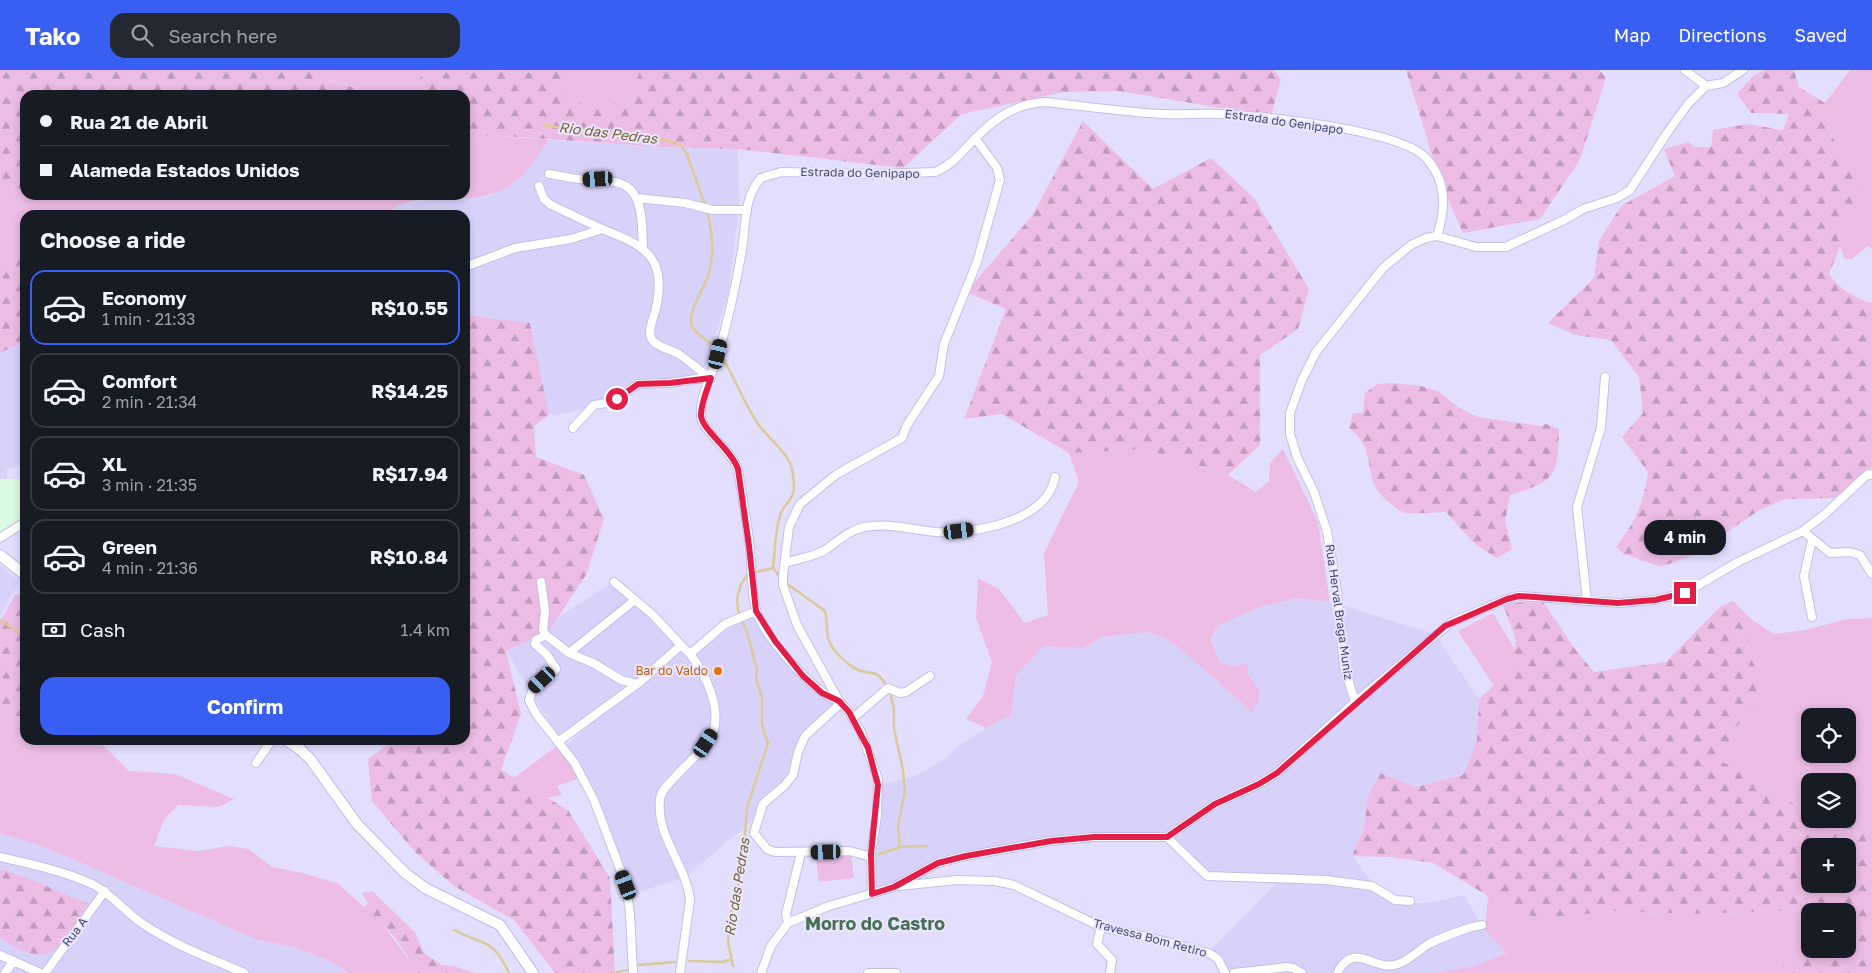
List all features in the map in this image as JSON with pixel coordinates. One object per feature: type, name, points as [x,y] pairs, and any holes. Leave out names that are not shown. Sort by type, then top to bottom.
[{"type":"main road","points":[[0,555],[20,572]]},
{"type":"main road","points":[[294,745],[311,760],[357,824],[405,873],[424,888],[500,925],[533,973]]},
{"type":"street","points":[[1685,70],[1706,86]]},
{"type":"street","points":[[1437,236],[1476,247],[1506,247],[1564,220],[1583,208],[1617,198],[1630,190],[1692,99],[1706,86],[1723,83],[1743,70]]},
{"type":"street","name":"Estrada do Genipapo","points":[[840,702],[822,693],[803,676],[775,641],[756,611],[738,469],[735,460],[704,426],[701,417],[702,404],[733,296],[747,210],[756,184],[761,178],[780,172],[923,174],[935,172],[943,169],[956,158],[993,121],[1005,113],[1029,103],[1045,102],[1164,114],[1251,116],[1367,134],[1404,144],[1426,158],[1436,174],[1444,198],[1443,216],[1437,236]]},
{"type":"street","points":[[872,894],[871,857],[877,816],[878,779],[868,748],[853,718],[840,702],[797,625],[783,586],[789,527],[800,504],[837,474],[902,438],[907,425],[939,376],[944,344],[977,262],[1000,180],[997,168],[975,138]]},
{"type":"street","points":[[549,174],[587,180],[608,179],[618,182],[637,198],[685,203],[704,209],[747,210]]},
{"type":"street","points":[[539,186],[544,198],[551,205],[643,246]]},
{"type":"street","points":[[637,198],[643,246],[656,264],[658,277],[659,291],[650,336],[653,341],[680,354],[710,378]]},
{"type":"street","points":[[470,265],[515,248],[570,239],[602,229]]},
{"type":"street","name":"Rua Herval Braga Muniz","points":[[1356,702],[1346,679],[1338,591],[1326,531],[1314,492],[1292,445],[1290,413],[1302,380],[1316,352],[1383,268],[1411,245],[1426,238],[1437,236]]},
{"type":"street","points":[[1587,601],[1576,507],[1601,428],[1605,377]]},
{"type":"street","points":[[573,428],[594,405],[613,402],[638,384],[670,383],[710,378]]},
{"type":"street","points":[[761,973],[771,946],[788,923],[828,906],[894,887],[938,863],[974,854],[1051,841],[1094,837],[1167,837],[1215,804],[1259,784],[1277,773],[1356,702],[1452,622],[1514,597],[1618,603],[1655,600],[1685,593],[1738,562],[1803,531],[1871,473]]},
{"type":"street","points":[[785,563],[824,550],[839,538],[864,527],[887,524],[937,532],[990,527],[1008,522],[1026,514],[1048,496],[1055,477]]},
{"type":"street","points":[[0,538],[20,525]]},
{"type":"street","points":[[1803,531],[1830,553],[1850,552],[1860,555],[1872,574]]},
{"type":"street","points":[[1812,540],[1804,576],[1812,617]]},
{"type":"street","points":[[541,582],[546,611],[544,630],[546,635],[569,653],[595,664],[621,680],[637,684]]},
{"type":"street","points":[[614,582],[653,615],[690,654],[702,668],[712,696],[714,726],[706,743],[663,790],[659,801],[664,833],[682,868],[689,891],[690,900],[680,973]]},
{"type":"street","points":[[569,653],[635,600]]},
{"type":"street","points":[[690,654],[725,624],[756,611]]},
{"type":"street","points":[[546,635],[536,640],[534,644],[547,655],[556,669],[533,689],[529,700],[536,714],[560,741],[588,786],[626,885],[630,914],[633,973]]},
{"type":"street","points":[[560,741],[637,684],[681,645]]},
{"type":"street","points":[[853,718],[888,688],[900,693],[906,692],[930,676]]},
{"type":"street","points":[[840,702],[805,736],[798,752],[793,775],[780,791],[764,802],[754,829],[755,836],[771,851],[801,853],[850,851],[871,857]]},
{"type":"street","points":[[256,763],[269,745]]},
{"type":"street","points":[[1167,837],[1207,876],[1326,880],[1372,886],[1395,900],[1410,901]]},
{"type":"street","points":[[788,923],[786,914],[801,853]]},
{"type":"street","points":[[0,857],[42,866],[91,884],[105,891],[129,913],[160,934],[244,973]]},
{"type":"street","name":"Travessa Bom Retiro","points":[[894,887],[948,880],[1006,883],[1021,888],[1101,927],[1209,953],[1218,959],[1225,973]]},
{"type":"street","name":"Rua A","points":[[45,973],[105,891]]},
{"type":"street","points":[[1337,973],[1344,962],[1355,958],[1368,959],[1388,966],[1398,965],[1434,941],[1473,926],[1482,926]]},
{"type":"street","points":[[1101,927],[1097,944],[1112,960],[1110,973]]},
{"type":"street","points":[[0,955],[40,973]]},
{"type":"street","points":[[5,973],[14,961]]},
{"type":"street","points":[[1234,973],[1287,967],[1302,973]]},
{"type":"street","points":[[868,973],[896,973]]},
{"type":"shaded area","points":[[549,140],[660,147],[738,149],[739,207],[728,294],[707,364],[688,379],[637,380],[608,399],[570,413],[549,415],[530,323],[470,316],[470,210],[391,210],[395,206],[428,200],[470,200],[470,197],[489,196],[513,184]]},
{"type":"shaded area","points":[[20,343],[20,466],[7,469],[7,479],[0,479],[0,353]]},
{"type":"shaded area","points":[[0,479],[20,479],[20,520],[0,532]]},
{"type":"shaded area","points":[[0,565],[19,582],[0,617]]},
{"type":"shaded area","points":[[620,582],[688,649],[752,617],[819,689],[842,705],[806,736],[789,782],[761,813],[686,877],[633,894],[592,783],[566,745],[615,703],[561,743],[506,650],[608,585]]},
{"type":"shaded area","points":[[1298,598],[1330,602],[1435,634],[1479,699],[1477,740],[1463,776],[1368,796],[1364,828],[1352,856],[1377,889],[1401,904],[1433,902],[1464,895],[1485,931],[1508,953],[1475,966],[1436,973],[1225,973],[1209,952],[1280,879],[1212,877],[1168,838],[1055,841],[936,865],[869,894],[879,785],[913,777],[950,756],[954,749],[986,728],[1011,715],[1016,675],[1044,646],[1083,648],[1101,637],[1148,632],[1168,639],[1217,680],[1252,713],[1248,664],[1235,667],[1220,662],[1210,639],[1217,626],[1263,606]]},
{"type":"shaded area","points":[[0,833],[47,848],[258,940],[294,947],[328,960],[350,973],[0,973]]},
{"type":"green space","points":[[0,70],[331,70],[329,80],[361,90],[20,90],[20,189],[0,187]]},
{"type":"green space","points":[[331,70],[424,70],[418,82],[422,90],[362,90],[328,79]]},
{"type":"green space","points":[[424,70],[488,70],[526,75],[527,70],[559,70],[569,98],[596,110],[631,97],[640,70],[1274,70],[1281,79],[1271,116],[1118,91],[1064,92],[962,114],[903,168],[738,149],[660,147],[490,135],[470,141],[470,90],[422,90],[418,82]]},
{"type":"green space","points":[[488,70],[527,70],[526,75]]},
{"type":"green space","points":[[559,70],[640,70],[631,97],[596,110],[569,99]]},
{"type":"green space","points":[[1406,70],[1599,70],[1606,77],[1580,160],[1540,219],[1463,233],[1440,181]]},
{"type":"green space","points":[[1765,70],[1794,70],[1799,87],[1825,103],[1829,130],[1862,197],[1848,221],[1839,224],[1840,247],[1829,274],[1848,292],[1872,303],[1872,467],[1835,498],[1785,499],[1758,511],[1693,555],[1661,567],[1624,554],[1616,547],[1638,512],[1648,472],[1622,437],[1643,413],[1639,377],[1611,340],[1575,335],[1548,323],[1594,278],[1599,241],[1621,206],[1675,176],[1664,149],[1688,142],[1695,147],[1711,147],[1713,130],[1747,124],[1783,130],[1789,114],[1751,113],[1737,94],[1753,76]]},
{"type":"green space","points":[[1850,70],[1872,70],[1872,249],[1868,246],[1852,259],[1845,259],[1840,247],[1839,224],[1862,197],[1829,130],[1825,103]]},
{"type":"green space","points":[[1083,121],[1153,189],[1211,158],[1254,198],[1309,289],[1298,329],[1260,355],[1260,445],[1228,475],[1145,449],[1069,453],[1002,414],[964,419],[1006,309],[966,292],[1032,216]]},
{"type":"green space","points":[[490,135],[549,140],[527,169],[512,184],[498,192],[470,197],[470,141]]},
{"type":"green space","points":[[0,187],[20,189],[20,200],[422,200],[399,206],[393,210],[20,210],[20,258],[0,260]]},
{"type":"green space","points":[[20,256],[20,343],[0,353],[0,260]]},
{"type":"green space","points":[[470,316],[530,323],[549,415],[534,426],[536,457],[584,475],[604,519],[586,575],[548,632],[506,651],[521,714],[501,770],[568,810],[610,878],[615,973],[555,973],[514,920],[454,886],[415,852],[372,801],[368,759],[388,745],[470,745]]},
{"type":"green space","points":[[1392,383],[1421,386],[1438,391],[1458,407],[1477,417],[1541,426],[1546,424],[1559,429],[1557,458],[1551,475],[1536,486],[1510,495],[1505,521],[1512,549],[1497,558],[1475,544],[1446,512],[1403,512],[1380,494],[1371,475],[1368,456],[1364,446],[1359,437],[1349,428],[1353,413],[1363,413],[1365,393],[1377,384]]},
{"type":"green space","points":[[1145,449],[1228,475],[1256,492],[1269,481],[1270,463],[1283,449],[1318,522],[1330,602],[1298,598],[1263,606],[1217,626],[1210,639],[1220,662],[1235,667],[1248,663],[1248,675],[1260,691],[1258,702],[1252,713],[1217,680],[1168,639],[1148,632],[1101,637],[1083,648],[1044,646],[1016,675],[1011,715],[986,728],[966,719],[983,696],[992,662],[976,618],[978,578],[999,589],[1025,623],[1048,615],[1044,553],[1079,482],[1069,453]]},
{"type":"green space","points":[[20,594],[20,717],[7,714],[0,703],[0,622],[15,595]]},
{"type":"green space","points":[[1542,600],[1575,649],[1594,672],[1666,662],[1720,607],[1733,601],[1752,620],[1748,651],[1767,695],[1735,728],[1721,761],[1801,808],[1801,828],[1856,827],[1872,831],[1872,973],[1768,973],[1801,956],[1801,958],[1856,958],[1856,903],[1801,903],[1801,910],[1688,914],[1614,911],[1538,919],[1488,896],[1433,863],[1391,857],[1352,856],[1364,828],[1368,796],[1381,773],[1414,787],[1463,775],[1477,740],[1479,699],[1511,671],[1516,641],[1503,604]]},
{"type":"green space","points":[[1493,613],[1525,666],[1494,686],[1458,631]]},
{"type":"green space","points":[[1872,618],[1872,831],[1856,827],[1856,773],[1801,773],[1801,808],[1721,761],[1735,728],[1767,695],[1748,651],[1752,620],[1774,634],[1805,630],[1847,619]]},
{"type":"green space","points":[[0,703],[7,714],[20,717],[20,745],[103,745],[129,771],[175,774],[234,799],[219,807],[178,805],[164,820],[154,846],[199,851],[229,846],[249,849],[272,867],[337,883],[380,921],[412,964],[413,973],[350,973],[328,960],[294,947],[258,940],[47,848],[0,833]]},
{"type":"green space","points":[[561,743],[580,778],[557,786],[562,795],[547,798],[514,778]]},
{"type":"green space","points":[[851,854],[854,878],[819,882],[816,858]]},
{"type":"green space","points":[[0,869],[30,879],[88,904],[71,933],[54,951],[44,954],[32,954],[0,938]]},
{"type":"green space","points":[[372,891],[415,932],[424,953],[442,965],[454,966],[474,973],[413,973],[407,955],[401,946],[386,928],[364,908],[368,903],[362,893]]},
{"type":"green space","points":[[1488,896],[1538,919],[1614,911],[1688,914],[1801,910],[1801,956],[1768,973],[1436,973],[1475,966],[1507,953],[1485,931]]},
{"type":"waterway","name":"Rio das Pedras","points":[[544,125],[594,133],[658,138],[680,145],[687,154],[706,210],[712,239],[710,269],[695,304],[691,323],[694,330],[717,350]]},
{"type":"waterway","name":"Rio das Pedras","points":[[720,354],[758,424],[783,453],[792,469],[794,489],[790,500],[781,512],[776,535],[773,568],[780,577]]},
{"type":"waterway","name":"Rio das Pedras","points":[[733,966],[728,942],[729,921],[743,865],[747,808],[768,743],[762,725],[762,697],[756,679],[757,670],[748,635],[738,610],[737,598],[741,584],[748,574],[773,568]]},
{"type":"waterway","name":"Rio das Pedras","points":[[786,583],[825,611],[828,639],[838,654],[858,670],[880,677],[887,687]]},
{"type":"waterway","points":[[0,620],[20,634]]},
{"type":"waterway","name":"Rio das Pedras","points":[[890,692],[894,710],[894,729],[903,770],[905,791],[898,826],[900,847]]},
{"type":"waterway","name":"Rio das Pedras","points":[[879,854],[900,847],[927,846]]},
{"type":"waterway","points":[[454,930],[492,948],[503,961],[509,973]]},
{"type":"waterway","points":[[689,961],[723,962],[731,959]]},
{"type":"waterway","points":[[638,965],[676,962]]},
{"type":"waterway","points":[[614,973],[627,970]]},
{"type":"place","name":"Bar do Valdo","points":[[718,671]]},
{"type":"district","name":"Morro do Castro","points":[[875,924]]},
{"type":"route","points":[[617,399],[625,391],[638,384],[649,382],[670,383],[711,378],[702,404],[701,417],[704,426],[735,460],[738,469],[756,611],[766,629],[812,686],[831,699],[839,701],[849,712],[868,748],[878,779],[877,816],[871,854],[872,894],[894,887],[938,863],[966,856],[1051,841],[1094,837],[1167,837],[1215,804],[1259,784],[1277,773],[1445,626],[1507,599],[1519,596],[1618,603],[1655,600],[1685,593]]}]
